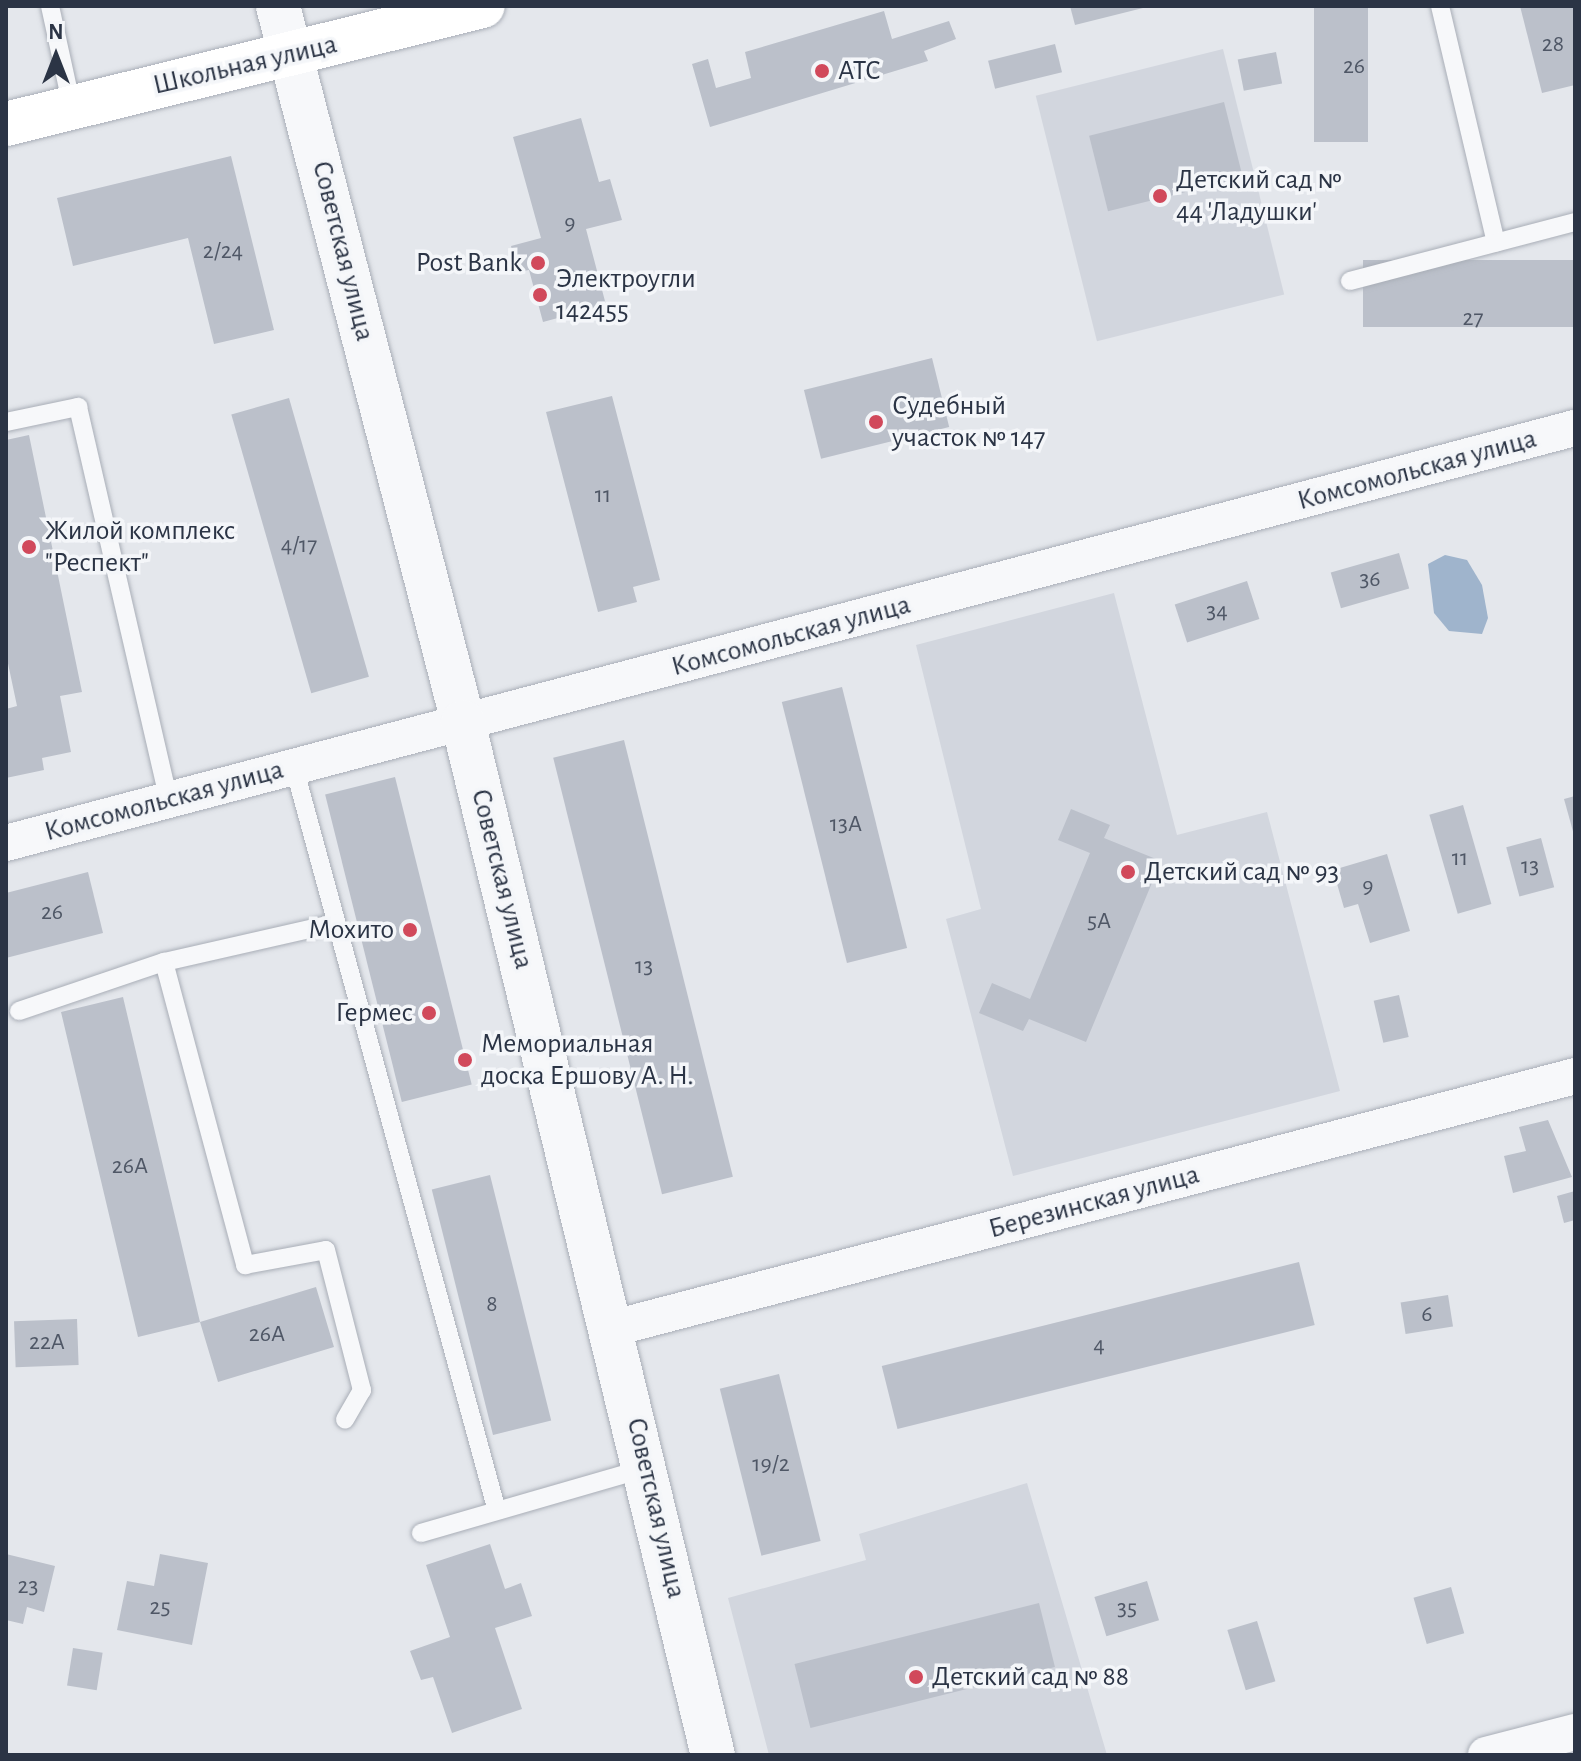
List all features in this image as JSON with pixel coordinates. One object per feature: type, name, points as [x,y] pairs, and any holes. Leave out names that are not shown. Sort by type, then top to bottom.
[{"type":"main road","name":"Школьная улица","points":[[6,124],[483,6]]},
{"type":"street","name":"Советская улица","points":[[278,6],[463,722],[614,1328],[713,1755]]},
{"type":"street","name":"Комсомольская улица","points":[[6,843],[1575,428]]},
{"type":"street","name":"Березинская улица","points":[[614,1328],[1575,1076]]},
{"type":"street","points":[[1486,1755],[1575,1732]]},
{"type":"lane","points":[[50,6],[72,107]]},
{"type":"lane","points":[[1440,6],[1496,242]]},
{"type":"lane","points":[[1350,281],[1575,222]]},
{"type":"lane","points":[[6,422],[78,407],[169,800]]},
{"type":"lane","points":[[294,767],[497,1511]]},
{"type":"lane","points":[[19,1011],[164,962],[336,923]]},
{"type":"lane","points":[[164,962],[245,1265],[326,1250],[362,1390],[345,1420]]},
{"type":"lane","points":[[421,1533],[646,1468]]},
{"type":"shaded area","name":"Детский сад № 44 'Ладушки'","points":[[1223,49],[1284,294],[1097,341],[1036,96]]},
{"type":"shaded area","name":"Детский сад № 93","points":[[1114,593],[1177,835],[1267,812],[1340,1091],[1013,1176],[946,919],[981,909],[916,645]]},
{"type":"shaded area","name":"Детский сад № 88","points":[[1027,1483],[1107,1755],[769,1755],[728,1598],[866,1560],[859,1534]]},
{"type":"water","points":[[1445,555],[1467,560],[1482,585],[1488,618],[1482,634],[1449,631],[1434,613],[1428,564]]},
{"type":"building","points":[[1070,6],[1147,6],[1147,7],[1075,25]]},
{"type":"building","points":[[1314,6],[1368,6],[1368,142],[1314,142]]},
{"type":"building","points":[[1520,6],[1575,6],[1575,85],[1542,93]]},
{"type":"building","name":"АТС","points":[[884,11],[892,39],[949,21],[956,39],[924,51],[928,61],[710,127],[692,64],[708,59],[716,88],[751,78],[745,52]]},
{"type":"building","points":[[1055,44],[1062,72],[995,89],[988,61]]},
{"type":"building","points":[[1276,52],[1282,83],[1244,91],[1238,59]]},
{"type":"building","points":[[1224,102],[1243,178],[1108,211],[1089,136]]},
{"type":"building","points":[[581,118],[599,182],[610,179],[622,220],[586,229],[606,305],[543,322],[529,270],[518,272],[511,246],[541,238],[513,137]]},
{"type":"building","points":[[231,156],[274,330],[214,344],[188,238],[73,266],[57,198]]},
{"type":"building","points":[[1363,260],[1575,260],[1575,327],[1363,327]]},
{"type":"building","points":[[932,358],[949,427],[821,459],[804,390]]},
{"type":"building","points":[[612,396],[660,580],[633,587],[637,602],[598,612],[546,412]]},
{"type":"building","points":[[289,398],[369,677],[311,693],[231,415]]},
{"type":"building","name":"Жилой комплекс \"Респект\"","points":[[29,435],[82,692],[60,696],[71,752],[42,758],[44,770],[6,778],[6,709],[17,706],[6,654],[6,440]]},
{"type":"building","points":[[1399,553],[1409,589],[1341,608],[1331,573]]},
{"type":"building","points":[[1247,581],[1259,619],[1187,643],[1175,604]]},
{"type":"building","points":[[842,687],[907,948],[847,963],[782,702]]},
{"type":"building","points":[[624,740],[733,1177],[662,1194],[553,758]]},
{"type":"building","points":[[395,777],[472,1085],[402,1102],[325,794]]},
{"type":"building","points":[[1575,796],[1575,835],[1574,835],[1564,799]]},
{"type":"building","points":[[1463,805],[1491,904],[1458,914],[1429,815]]},
{"type":"building","points":[[1071,809],[1110,825],[1104,838],[1161,861],[1086,1042],[1029,1019],[1023,1031],[979,1013],[992,983],[1030,999],[1090,853],[1058,840]]},
{"type":"building","points":[[1541,838],[1554,887],[1519,897],[1506,847]]},
{"type":"building","points":[[1387,854],[1410,931],[1370,943],[1358,904],[1344,908],[1333,870]]},
{"type":"building","points":[[88,872],[103,933],[6,958],[6,893]]},
{"type":"building","points":[[1399,995],[1409,1037],[1383,1043],[1374,1001]]},
{"type":"building","points":[[123,997],[200,1322],[138,1337],[61,1012]]},
{"type":"building","points":[[1548,1120],[1572,1177],[1513,1193],[1504,1156],[1526,1151],[1519,1127]]},
{"type":"building","points":[[490,1175],[551,1420],[493,1435],[432,1190]]},
{"type":"building","points":[[1575,1191],[1575,1220],[1564,1223],[1557,1196]]},
{"type":"building","points":[[1299,1262],[1315,1325],[897,1429],[882,1366]]},
{"type":"building","points":[[316,1287],[334,1347],[218,1382],[200,1322]]},
{"type":"building","points":[[1448,1295],[1453,1327],[1406,1334],[1401,1303]]},
{"type":"building","points":[[77,1319],[79,1365],[16,1367],[14,1321]]},
{"type":"building","points":[[779,1374],[821,1541],[761,1556],[720,1389]]},
{"type":"building","points":[[490,1544],[505,1589],[521,1583],[532,1616],[495,1628],[522,1709],[452,1733],[433,1677],[421,1680],[410,1651],[450,1637],[426,1565]]},
{"type":"building","points":[[6,1554],[55,1566],[44,1612],[27,1607],[23,1624],[6,1620]]},
{"type":"building","points":[[160,1554],[208,1563],[192,1645],[117,1630],[127,1581],[154,1586]]},
{"type":"building","points":[[1147,1581],[1159,1620],[1106,1636],[1094,1597]]},
{"type":"building","points":[[1451,1587],[1464,1633],[1427,1644],[1414,1598]]},
{"type":"building","points":[[1039,1603],[1055,1667],[810,1728],[794,1664]]},
{"type":"building","points":[[1257,1621],[1275,1681],[1246,1690],[1227,1630]]},
{"type":"building","points":[[73,1648],[103,1653],[97,1690],[67,1686]]},
{"type":"place","name":"АТС","points":[[822,71]]},
{"type":"place","name":"Детский сад № 44 'Ладушки'","points":[[1160,196]]},
{"type":"place","name":"Post Bank","points":[[538,263]]},
{"type":"place","name":"Электроугли 142455","points":[[540,295]]},
{"type":"place","name":"Судебный участок № 147","points":[[876,422]]},
{"type":"place","name":"Жилой комплекс \"Респект\"","points":[[29,547]]},
{"type":"place","name":"Детский сад № 93","points":[[1128,872]]},
{"type":"place","name":"Мохито","points":[[410,930]]},
{"type":"place","name":"Гермес","points":[[429,1013]]},
{"type":"place","name":"Мемориальная доска Ершову А. Н.","points":[[465,1060]]},
{"type":"place","name":"Детский сад № 88","points":[[916,1677]]}]
